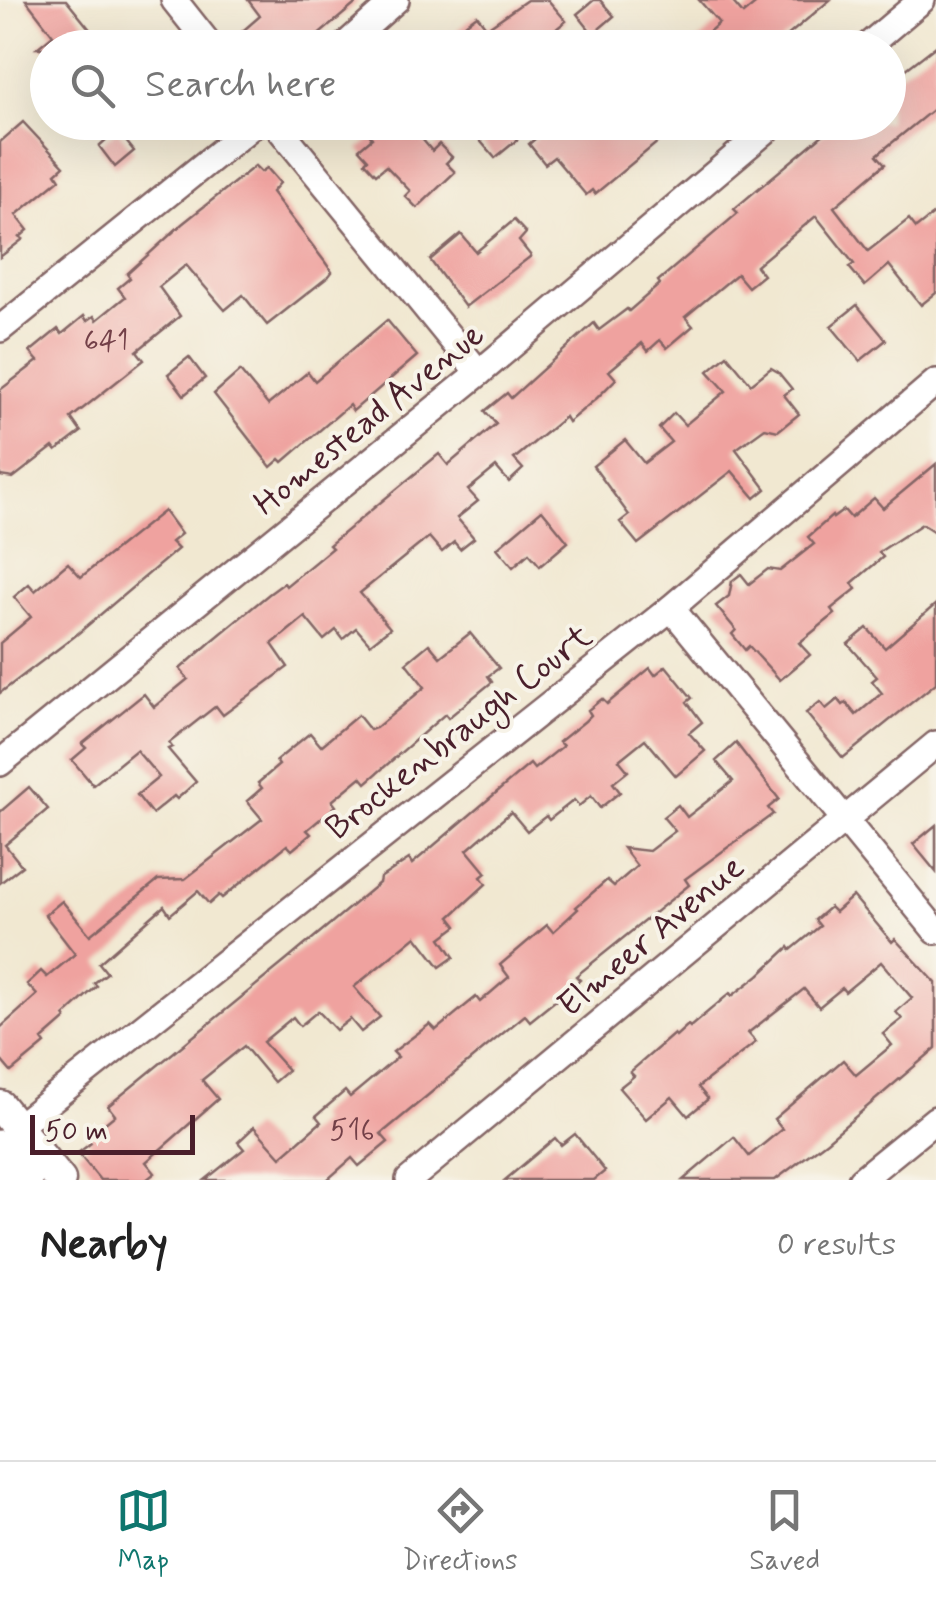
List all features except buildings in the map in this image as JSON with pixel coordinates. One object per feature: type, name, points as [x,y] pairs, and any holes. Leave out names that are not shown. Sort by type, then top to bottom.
[{"type":"highway","points":[[6,1129],[20,1180]]},
{"type":"street","points":[[174,0],[198,30]]},
{"type":"street","points":[[362,30],[396,0]]},
{"type":"street","points":[[886,30],[922,0]]},
{"type":"street","points":[[0,329],[234,140]]},
{"type":"street","points":[[289,140],[479,373]]},
{"type":"street","name":"Homestead Avenue","points":[[0,763],[479,373],[755,140]]},
{"type":"street","name":"Brockenbraugh Court","points":[[6,1129],[670,608],[936,382]]},
{"type":"street","points":[[670,608],[936,931]]},
{"type":"street","name":"Elmeer Avenue","points":[[409,1180],[936,744]]},
{"type":"street","points":[[862,1180],[936,1119]]},
{"type":"street","points":[[6,1129],[60,1180]]}]
